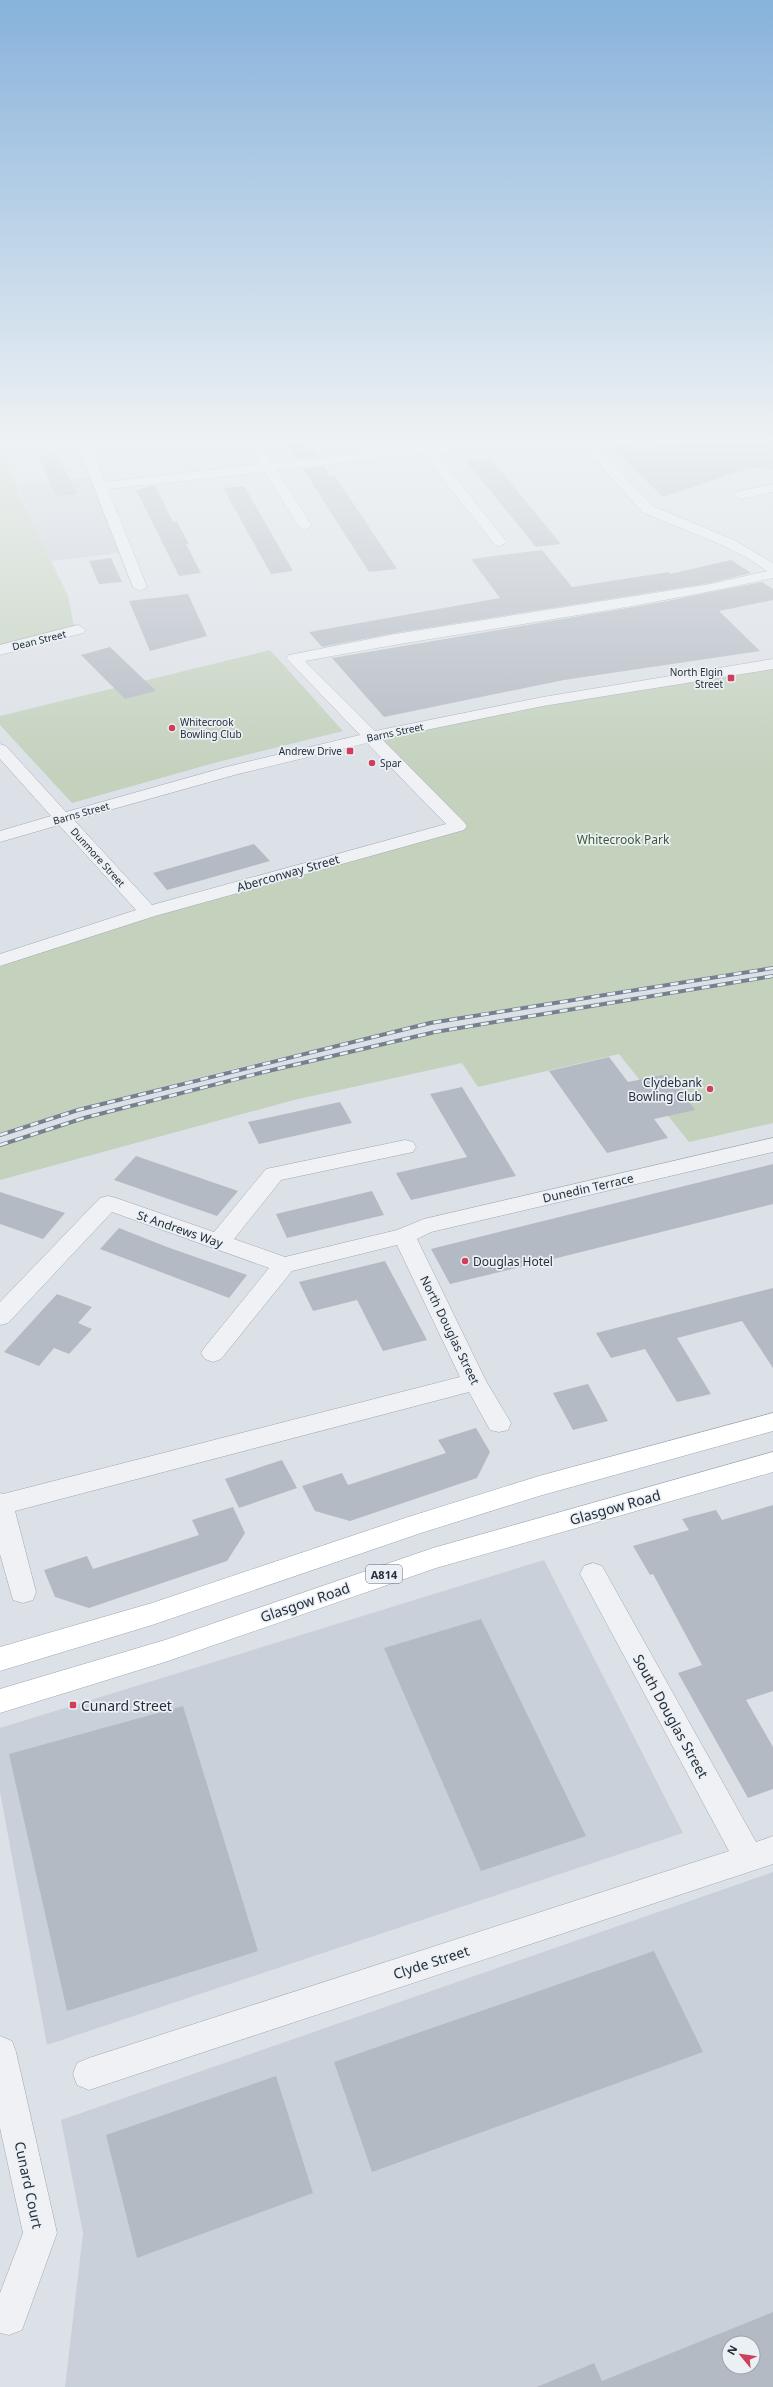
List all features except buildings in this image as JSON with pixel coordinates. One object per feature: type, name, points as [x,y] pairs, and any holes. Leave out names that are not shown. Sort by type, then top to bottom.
[{"type":"main road","points":[[0,1659],[152,1614],[414,1525],[510,1496],[773,1422]]},
{"type":"main road","name":"Glasgow Road","points":[[0,1701],[165,1651],[433,1558],[773,1462]]},
{"type":"street","points":[[126,550],[140,587]]},
{"type":"street","points":[[744,550],[773,569]]},
{"type":"street","points":[[369,737],[294,658],[410,636],[711,588],[773,574]]},
{"type":"street","name":"Dean Street","points":[[0,650],[78,630]]},
{"type":"street","name":"Barns Street","points":[[0,837],[62,818],[228,772],[369,737],[578,695],[773,664]]},
{"type":"street","name":"Aberconway Street","points":[[0,960],[148,912],[458,826],[369,737]]},
{"type":"street","name":"Dunmore Street","points":[[0,748],[148,912]]},
{"type":"street","name":"Dunedin Terrace","points":[[404,1236],[424,1226],[773,1146]]},
{"type":"street","points":[[219,1242],[274,1174],[405,1147]]},
{"type":"street","name":"St Andrews Way","points":[[0,1317],[108,1204],[284,1265]]},
{"type":"street","points":[[213,1353],[284,1265],[404,1236]]},
{"type":"street","name":"North Douglas Street","points":[[404,1236],[475,1382],[499,1423]]},
{"type":"street","points":[[24,1592],[0,1504],[475,1382]]},
{"type":"street","name":"South Douglas Street","points":[[593,1574],[761,1854]]},
{"type":"street","name":"Clyde Street","points":[[89,2074],[761,1854]]},
{"type":"street","points":[[0,2052],[4,2088]]},
{"type":"street","name":"Cunard Court","points":[[0,2315],[9,2317],[40,2233],[4,2088]]},
{"type":"shaded area","points":[[46,550],[126,550],[127,552],[51,561]]},
{"type":"shaded area","points":[[544,1560],[683,1833],[47,2045],[0,1792],[0,1728]]},
{"type":"shaded area","points":[[773,1872],[773,2387],[65,2387],[83,2233],[61,2120]]},
{"type":"green space","points":[[0,550],[46,550],[68,596],[74,626],[0,645]]},
{"type":"green space","name":"Whitecrook Bowling Club","points":[[270,650],[343,731],[214,763],[72,803],[0,725],[0,716]]},
{"type":"green space","name":"Whitecrook Park","points":[[773,663],[773,968],[578,998],[383,1035],[286,1056],[190,1080],[95,1106],[0,1135],[0,960],[458,826],[369,737]]},
{"type":"green space","points":[[773,976],[773,1123],[689,1142],[619,1054],[478,1087],[462,1063],[294,1100],[0,1180],[0,1145],[53,1128],[162,1097],[325,1056],[435,1032],[604,1001]]},
{"type":"railway","points":[[0,1135],[78,1110],[430,1023],[773,968]]},
{"type":"railway","points":[[0,1145],[84,1118],[264,1072],[435,1032],[773,976]]},
{"type":"place","name":"North Elgin Street","points":[[731,678]]},
{"type":"place","name":"Whitecrook Bowling Club","points":[[172,728]]},
{"type":"place","name":"Andrew Drive","points":[[350,751]]},
{"type":"place","name":"Spar","points":[[372,763]]},
{"type":"place","name":"Clydebank Bowling Club","points":[[710,1089]]},
{"type":"place","name":"Douglas Hotel","points":[[465,1261]]},
{"type":"place","name":"Cunard Street","points":[[73,1705]]}]
